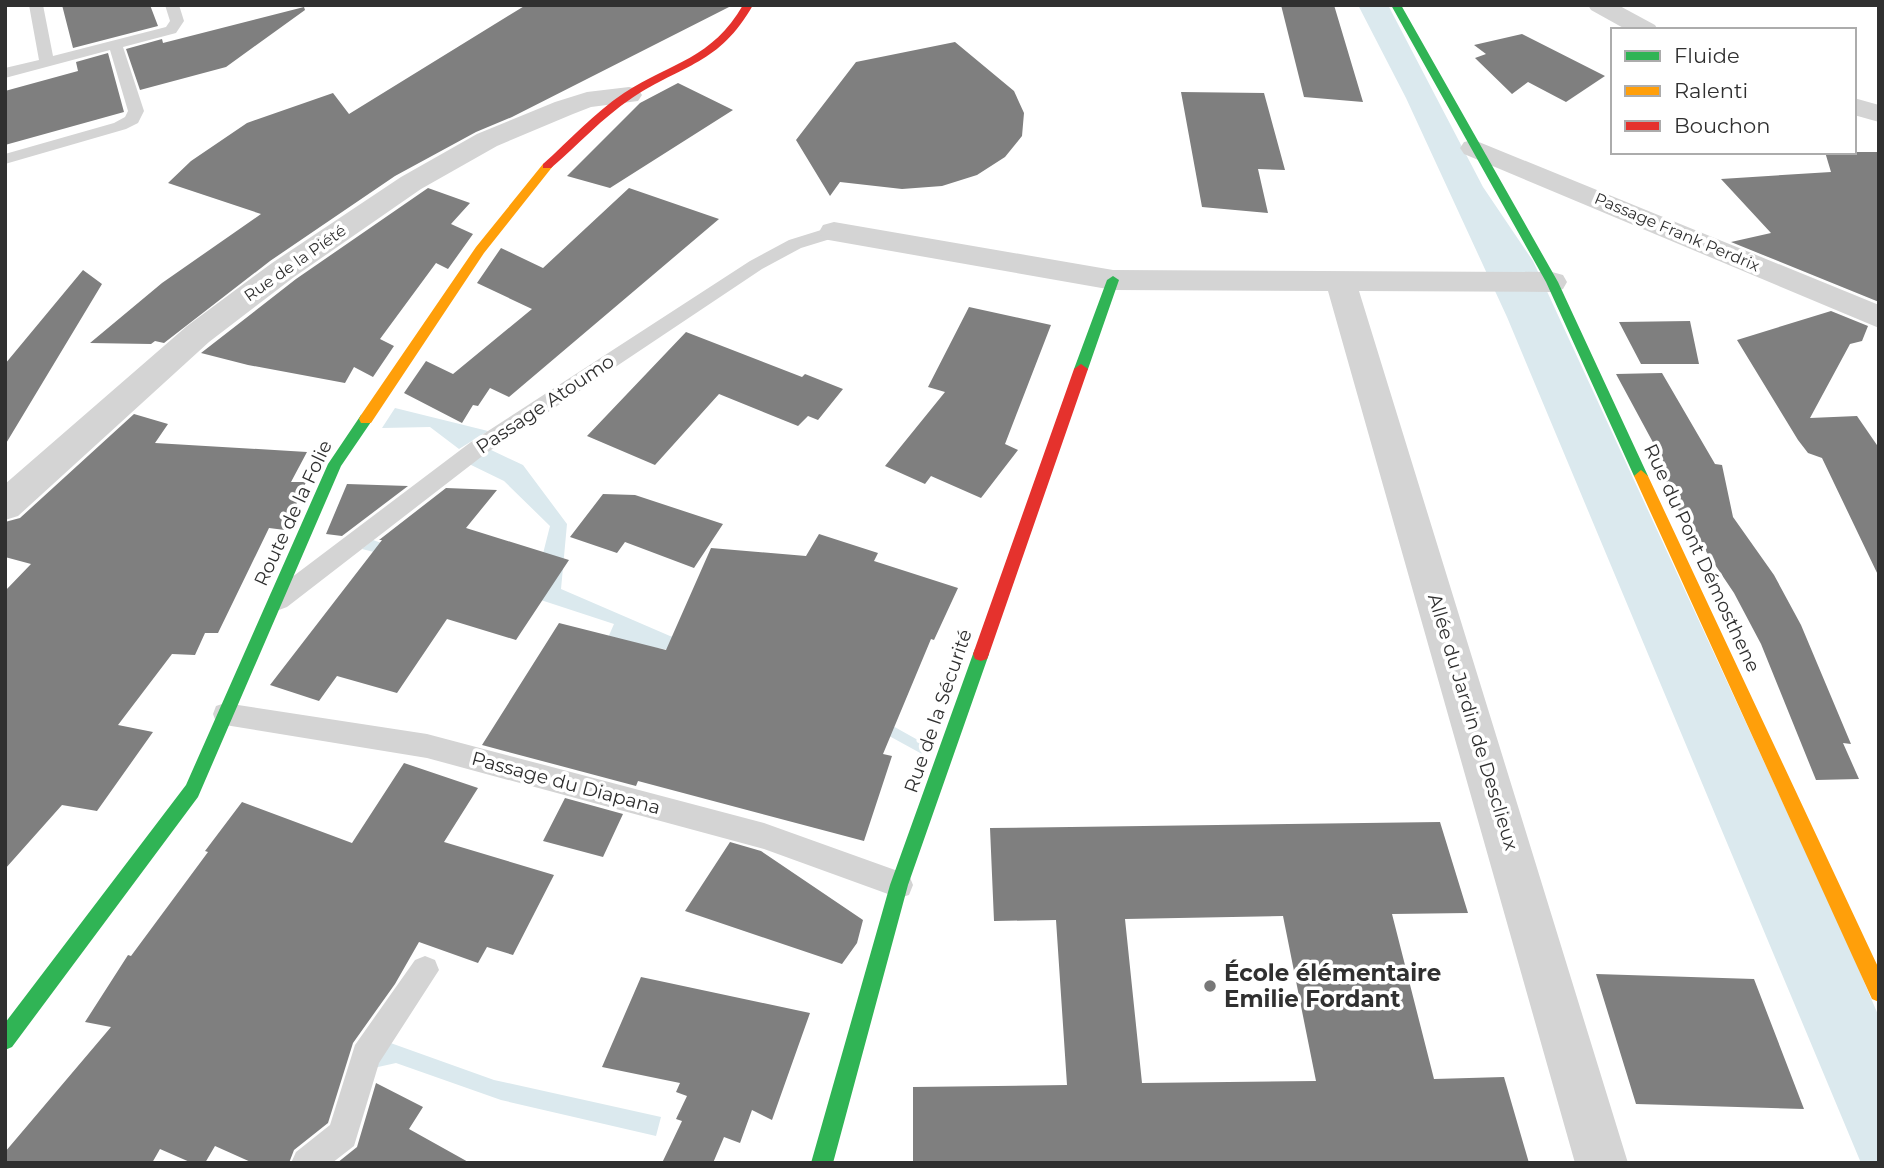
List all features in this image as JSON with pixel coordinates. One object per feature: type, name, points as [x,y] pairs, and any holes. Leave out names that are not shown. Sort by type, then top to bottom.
[{"type":"street","name":"Route de la Folie","points":[[5,1040],[192,791],[335,464],[480,250],[546,167],[629,96],[703,57],[723,43],[740,22],[748,5]]},
{"type":"street","name":"Rue du Pont Démosthene","points":[[1396,5],[1474,148],[1552,282],[1879,992]]},
{"type":"street","points":[[1600,5],[1642,28]]},
{"type":"street","name":"Rue de la Piété","points":[[5,506],[198,334],[283,271],[411,183],[487,140],[564,108],[587,100],[629,96]]},
{"type":"street","points":[[1856,107],[1879,114]]},
{"type":"street","name":"Passage Frank Perdrix","points":[[1474,148],[1879,317]]},
{"type":"street","points":[[834,232],[1113,280],[1552,282]]},
{"type":"street","name":"Rue de la Sécurité","points":[[822,1163],[899,886],[1113,280]]},
{"type":"street","name":"Allée du Jardin de Desclieux","points":[[1341,282],[1602,1163]]},
{"type":"lane","points":[[36,5],[47,62]]},
{"type":"lane","points":[[5,73],[171,30],[177,21],[172,5]]},
{"type":"lane","points":[[5,159],[120,127],[132,120],[136,111],[115,44]]},
{"type":"lane","name":"Passage Atoumo","points":[[274,604],[490,440],[756,265],[795,244],[834,232]]},
{"type":"lane","name":"Passage du Diapana","points":[[225,714],[427,746],[764,835],[899,886]]},
{"type":"lane","points":[[307,1163],[343,1135],[366,1056],[425,970]]},
{"type":"shaded area","points":[[1358,5],[1388,5],[1483,187],[1533,261],[1848,944],[1879,1017],[1879,1163],[1861,1163],[1507,317],[1406,98]]},
{"type":"shaded area","points":[[395,408],[488,431],[459,449],[430,427],[382,428]]},
{"type":"shaded area","points":[[489,449],[523,465],[567,524],[561,589],[670,636],[800,674],[925,744],[922,754],[809,692],[676,651],[607,640],[614,624],[464,575],[362,549],[373,540],[464,572],[534,589],[550,526],[504,481],[467,463]]},
{"type":"shaded area","points":[[385,1041],[494,1080],[661,1117],[656,1136],[501,1100],[396,1063],[369,1069]]},
{"type":"building","points":[[62,5],[150,5],[158,26],[73,48]]},
{"type":"building","points":[[526,5],[733,5],[512,117],[476,132],[395,176],[270,261],[164,343],[90,343],[162,283],[261,214],[168,183],[191,161],[247,123],[333,93],[349,114]]},
{"type":"building","points":[[1281,5],[1334,5],[1363,102],[1304,97]]},
{"type":"building","points":[[304,7],[305,10],[226,67],[140,90],[126,49],[162,39],[163,43]]},
{"type":"building","points":[[1522,34],[1605,76],[1566,102],[1528,82],[1512,94],[1475,58],[1486,54],[1474,45]]},
{"type":"building","points":[[955,42],[1014,91],[1024,113],[1022,136],[1005,157],[977,175],[942,186],[902,189],[840,182],[830,196],[796,140],[856,62]]},
{"type":"building","points":[[108,53],[124,112],[5,145],[5,91],[78,71],[76,62]]},
{"type":"building","points":[[678,83],[733,110],[610,188],[567,176],[640,103]]},
{"type":"building","points":[[1181,92],[1264,93],[1285,170],[1258,169],[1268,213],[1202,207]]},
{"type":"building","points":[[1879,152],[1879,302],[1731,242],[1771,233],[1721,179],[1831,172],[1826,154]]},
{"type":"building","points":[[428,188],[470,203],[451,224],[473,234],[448,269],[436,263],[380,339],[394,346],[373,377],[354,367],[345,383],[248,365],[201,353],[296,279]]},
{"type":"building","points":[[629,188],[719,219],[509,397],[490,388],[478,406],[473,405],[462,423],[404,393],[426,361],[453,374],[532,309],[477,283],[501,248],[543,268]]},
{"type":"building","points":[[83,270],[102,284],[5,445],[5,364]]},
{"type":"building","points":[[969,307],[1051,325],[1005,444],[1018,450],[981,498],[931,476],[925,484],[885,466],[945,392],[928,387]]},
{"type":"building","points":[[1831,311],[1868,326],[1862,341],[1850,344],[1810,418],[1857,416],[1879,448],[1879,577],[1822,458],[1808,453],[1798,440],[1737,340]]},
{"type":"building","points":[[1690,321],[1699,364],[1641,364],[1619,322]]},
{"type":"building","points":[[686,332],[802,377],[805,374],[843,389],[818,420],[808,416],[798,426],[719,394],[655,465],[587,436]]},
{"type":"building","points":[[1662,373],[1715,464],[1722,465],[1733,517],[1774,575],[1801,625],[1851,744],[1843,743],[1859,779],[1816,780],[1761,644],[1734,593],[1679,511],[1661,474],[1656,448],[1616,374]]},
{"type":"building","points":[[134,414],[168,424],[155,443],[307,452],[291,482],[306,482],[285,530],[269,528],[218,633],[205,633],[195,655],[172,654],[118,725],[153,732],[97,811],[62,805],[5,869],[5,591],[31,564],[5,557],[5,522],[20,518]]},
{"type":"building","points":[[347,484],[408,486],[342,536],[326,534]]},
{"type":"building","points":[[446,488],[497,490],[466,528],[569,560],[516,640],[447,619],[397,693],[337,676],[319,701],[270,685],[382,540],[379,540]]},
{"type":"building","points":[[603,494],[635,495],[723,524],[694,568],[625,542],[617,553],[570,537]]},
{"type":"building","points":[[819,534],[878,553],[874,561],[958,588],[934,640],[931,639],[883,754],[892,756],[864,841],[638,781],[636,786],[482,745],[559,623],[666,650],[711,548],[806,556]]},
{"type":"building","points":[[404,763],[478,788],[444,842],[554,875],[513,955],[487,947],[478,963],[419,942],[395,984],[353,1043],[328,1123],[294,1150],[289,1163],[253,1163],[215,1146],[205,1163],[192,1163],[160,1149],[152,1163],[5,1163],[5,1152],[111,1027],[85,1022],[128,955],[131,956],[242,802],[352,843]]},
{"type":"building","points":[[565,798],[623,814],[603,857],[543,841]]},
{"type":"building","points":[[1440,822],[1468,913],[1392,914],[1434,1079],[1504,1077],[1529,1163],[913,1163],[913,1087],[1067,1085],[1056,920],[994,921],[990,828]],"holes":[[[1283,916],[1316,1081],[1142,1083],[1125,919]]]},
{"type":"building","points":[[730,842],[761,851],[863,920],[857,943],[842,964],[685,911]]},
{"type":"building","points":[[1596,974],[1754,979],[1804,1109],[1636,1104]]},
{"type":"building","points":[[641,977],[810,1013],[772,1120],[752,1110],[740,1143],[724,1137],[713,1163],[662,1163],[682,1121],[676,1119],[687,1096],[676,1092],[680,1083],[602,1067]]},
{"type":"building","points":[[376,1083],[423,1107],[409,1129],[470,1163],[337,1163],[357,1147]]},
{"type":"traffic: fast","points":[[1396,5],[1552,282],[1641,476]]},
{"type":"traffic: fast","points":[[1081,369],[1113,280]]},
{"type":"traffic: fast","points":[[5,1040],[192,791],[335,464],[366,419]]},
{"type":"traffic: fast","points":[[822,1163],[899,885],[981,654]]},
{"type":"traffic: slow","points":[[366,419],[480,250],[547,166]]},
{"type":"traffic: slow","points":[[1641,476],[1879,992]]},
{"type":"traffic: jam","points":[[547,166],[629,95],[711,50],[737,24],[748,5]]},
{"type":"traffic: jam","points":[[981,654],[1081,369]]},
{"type":"place","name":"École élémentaire Emilie Fordant","points":[[1210,986]]}]
